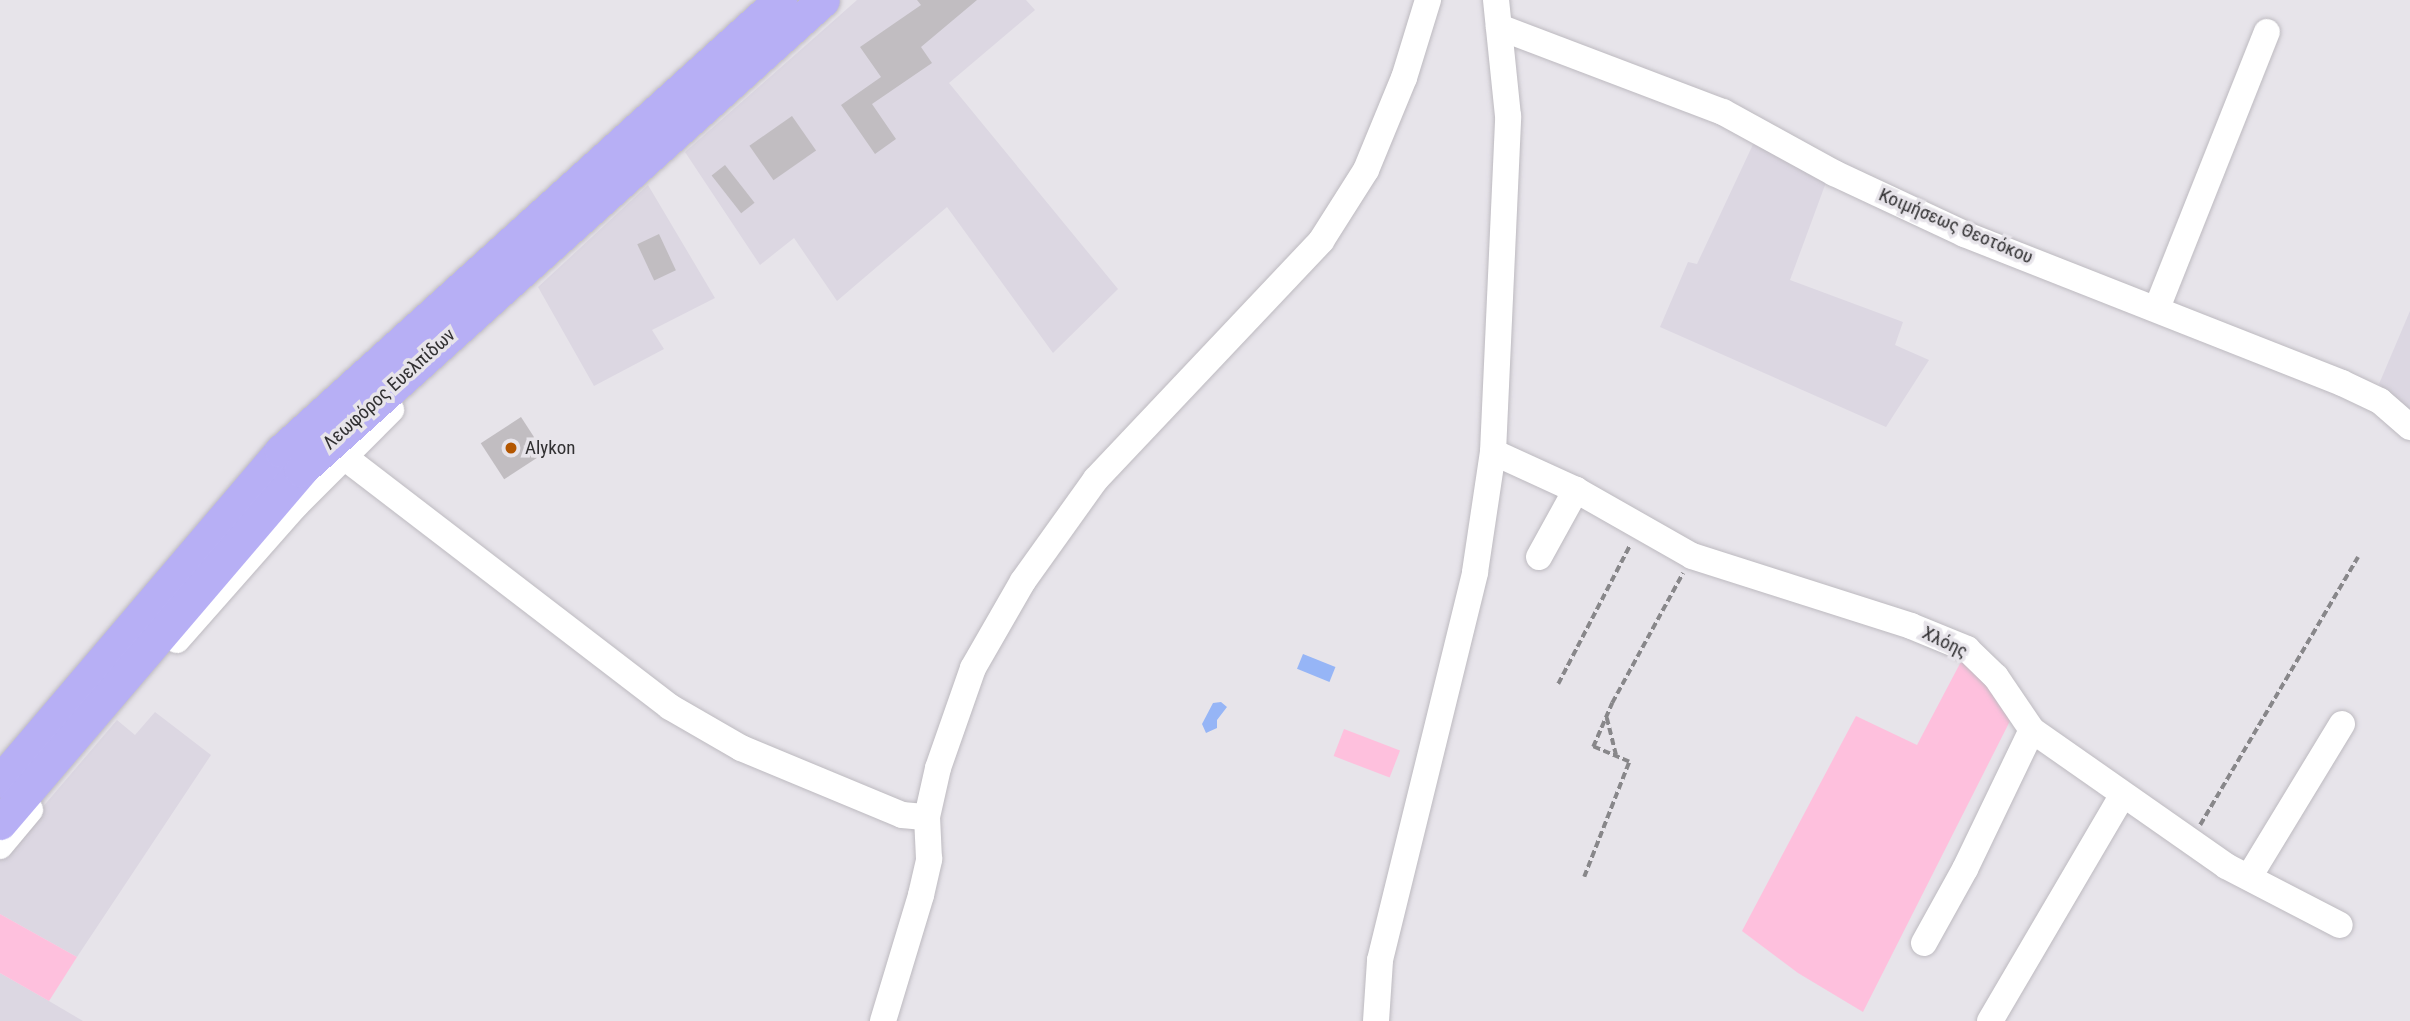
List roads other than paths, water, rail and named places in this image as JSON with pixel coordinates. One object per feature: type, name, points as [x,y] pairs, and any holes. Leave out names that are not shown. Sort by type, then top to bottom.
[{"type":"main road","name":"Λεωφόρος Ευελπίδων","points":[[0,781],[281,451],[780,0]]},
{"type":"main road","name":"Λεωφόρος Ευελπίδων","points":[[0,823],[300,470],[823,0]]},
{"type":"street","points":[[0,846],[343,456],[844,0]]},
{"type":"street","points":[[883,1021],[899,980],[929,859],[927,817],[973,668],[1023,581],[1096,479],[1321,241],[1366,170],[1404,78],[1428,0]]},
{"type":"street","points":[[1376,1021],[1380,960],[1475,572],[1493,452],[1508,116],[1496,0]]},
{"type":"street","name":"Κοιμήσεως Θεοτόκου","points":[[1499,27],[1723,112],[1834,173],[1964,233],[2157,308],[2380,401],[2410,427]]},
{"type":"street","points":[[2157,308],[2267,32]]},
{"type":"street","name":"Χλόης","points":[[1493,452],[1576,490],[1692,556],[1910,626],[1967,649],[1996,677],[2032,730],[2190,842],[2340,925]]},
{"type":"street","points":[[343,456],[670,707],[741,748],[902,815],[927,817]]},
{"type":"street","points":[[1538,557],[1576,490]]},
{"type":"street","points":[[2249,877],[2342,724]]},
{"type":"street","points":[[1924,943],[1965,869],[2032,730]]},
{"type":"street","points":[[1990,1021],[2122,796]]},
{"type":"water","points":[[1303,654],[1335,667],[1329,682],[1297,669]]},
{"type":"water","points":[[1221,702],[1227,707],[1217,720],[1217,728],[1206,733],[1202,724],[1213,703]]},
{"type":"place","name":"Alykon","points":[[511,448]]}]
